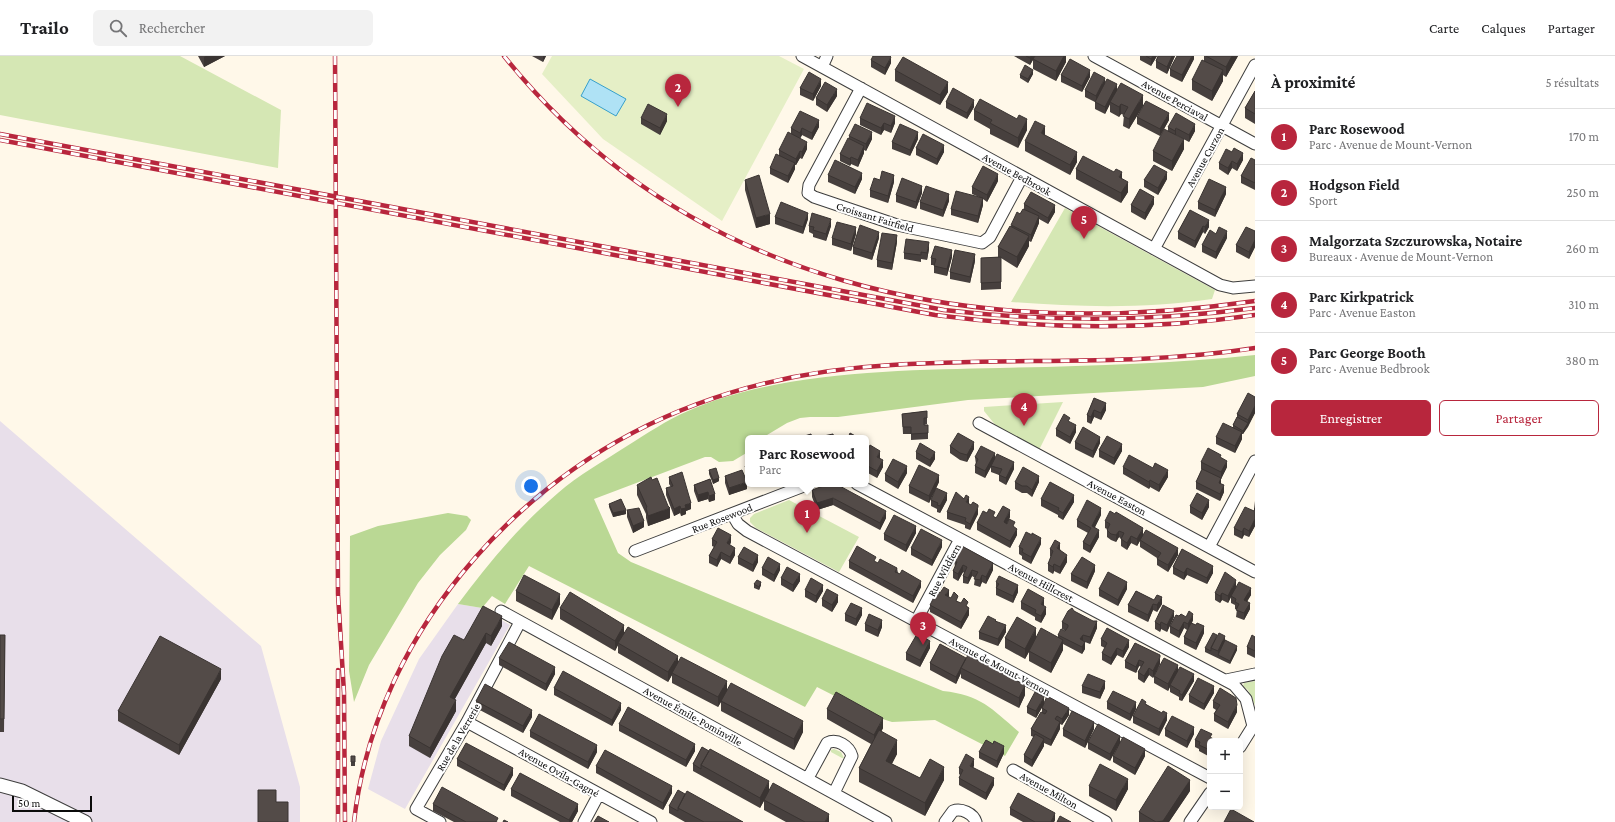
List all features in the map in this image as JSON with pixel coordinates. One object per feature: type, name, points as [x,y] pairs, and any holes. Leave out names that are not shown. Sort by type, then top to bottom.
[{"type":"street","name":"Avenue Bedbrook","points":[[802,56],[1220,285],[1233,288],[1255,286]]},
{"type":"street","points":[[822,67],[827,56]]},
{"type":"street","name":"Avenue Perciaval","points":[[1094,56],[1255,144]]},
{"type":"street","name":"Avenue Curzon","points":[[1154,249],[1255,65]]},
{"type":"street","name":"Croissant Fairfield","points":[[861,88],[808,185],[808,193],[814,197],[897,225],[982,244],[990,237],[1022,177]]},
{"type":"street","name":"Avenue Easton","points":[[979,423],[1255,572]]},
{"type":"street","points":[[1209,547],[1255,461]]},
{"type":"street","name":"Rue Rosewood","points":[[635,551],[801,487]]},
{"type":"street","name":"Avenue Hillcrest","points":[[863,487],[1226,680],[1243,693],[1254,725]]},
{"type":"street","name":"Avenue de Mount-Vernon","points":[[732,514],[738,524],[747,531],[1207,776]]},
{"type":"street","name":"Rue Wildfern","points":[[916,621],[960,539]]},
{"type":"street","name":"Avenue Émile-Pominville","points":[[501,611],[808,778],[874,819],[886,822]]},
{"type":"street","name":"Rue de la Verrerie","points":[[440,822],[416,809],[467,722],[520,622]]},
{"type":"street","points":[[1226,680],[1255,674]]},
{"type":"street","name":"Avenue Ovila-Gagné","points":[[467,722],[651,822]]},
{"type":"street","points":[[1243,742],[1254,725]]},
{"type":"street","points":[[808,778],[827,743],[835,741],[842,744],[849,749],[852,756],[834,793]]},
{"type":"street","name":"Avenue Milton","points":[[1013,770],[1106,822]]},
{"type":"street","points":[[0,785],[22,791],[85,822]]},
{"type":"street","points":[[584,822],[600,794]]},
{"type":"street","points":[[1190,822],[1207,797]]},
{"type":"street","points":[[945,822],[953,811],[959,810],[970,814],[976,822]]},
{"type":"shaded area","points":[[0,421],[261,646],[300,787],[300,822],[0,822]]},
{"type":"shaded area","points":[[458,604],[482,608],[510,625],[405,809],[368,789],[381,741],[419,659]]},
{"type":"green space","points":[[0,56],[180,56],[281,110],[278,168],[0,115]]},
{"type":"green space","points":[[552,56],[779,56],[804,69],[722,221],[603,139],[542,74]]},
{"type":"green space","points":[[1065,208],[1215,290],[1212,299],[1137,306],[1061,305],[1011,302]]},
{"type":"green space","points":[[1255,355],[1255,376],[1203,387],[968,400],[838,417],[800,418],[787,423],[767,435],[745,435],[745,454],[733,461],[719,462],[711,457],[705,457],[594,499],[618,553],[631,562],[943,691],[967,696],[985,704],[1019,732],[1005,756],[935,720],[892,722],[876,717],[817,687],[805,707],[529,566],[505,604],[492,596],[482,608],[458,604],[481,574],[517,532],[566,486],[591,468],[664,423],[688,411],[723,398],[800,380],[841,375],[923,370],[1191,361]]},
{"type":"green space","points":[[1063,402],[1039,450],[997,427],[984,411],[984,407]]},
{"type":"green space","points":[[789,500],[859,537],[839,572],[756,528],[750,522],[750,518],[754,514]]},
{"type":"green space","points":[[448,513],[467,516],[471,520],[466,530],[440,555],[418,583],[369,665],[354,702],[349,671],[350,536],[378,526]]},
{"type":"green space","points":[[1255,681],[1255,705],[1248,690],[1243,686],[1244,683]]},
{"type":"green space","points":[[834,749],[841,752],[844,758],[831,752],[831,750]]},
{"type":"water","points":[[590,79],[626,99],[616,116],[581,96]]},
{"type":"building","points":[[873,56],[891,57],[885,68],[871,60]]},
{"type":"building","points":[[1035,56],[1064,56],[1056,71],[1033,59]]},
{"type":"building","points":[[1146,56],[1153,56],[1151,59]]},
{"type":"building","points":[[1158,56],[1172,56],[1167,67],[1156,61]]},
{"type":"building","points":[[1177,56],[1192,56],[1182,75],[1170,69]]},
{"type":"building","points":[[1206,56],[1232,56],[1226,67]]},
{"type":"building","points":[[903,57],[948,82],[940,95],[895,70]]},
{"type":"building","points":[[1070,59],[1090,70],[1082,86],[1061,75]]},
{"type":"building","points":[[1202,60],[1223,70],[1212,91],[1192,80]]},
{"type":"building","points":[[1025,65],[1033,70],[1028,79],[1020,75]]},
{"type":"building","points":[[809,72],[821,79],[813,94],[800,88]]},
{"type":"building","points":[[1094,72],[1105,78],[1096,96],[1085,90]]},
{"type":"building","points":[[1107,79],[1117,84],[1105,107],[1095,102]]},
{"type":"building","points":[[825,82],[837,89],[827,105],[816,98]]},
{"type":"building","points":[[1121,83],[1143,95],[1129,119],[1123,116],[1128,107],[1121,104],[1119,107],[1110,102]]},
{"type":"building","points":[[953,88],[974,100],[967,113],[946,102]]},
{"type":"building","points":[[1255,91],[1255,114],[1245,108]]},
{"type":"building","points":[[980,99],[1017,119],[1019,115],[1027,119],[1018,138],[990,123],[992,120],[974,110]]},
{"type":"building","points":[[1146,101],[1169,113],[1160,129],[1137,117]]},
{"type":"building","points":[[867,103],[895,116],[891,126],[884,123],[881,128],[860,118]]},
{"type":"building","points":[[648,104],[667,114],[660,128],[641,118]]},
{"type":"building","points":[[800,111],[819,120],[812,133],[802,128],[800,133],[791,128]]},
{"type":"building","points":[[1176,113],[1195,124],[1189,135],[1176,128],[1175,131],[1168,127]]},
{"type":"building","points":[[1035,121],[1045,126],[1041,133],[1077,152],[1070,165],[1025,141]]},
{"type":"building","points":[[855,124],[872,132],[866,144],[849,136]]},
{"type":"building","points":[[900,124],[918,132],[910,150],[892,142]]},
{"type":"building","points":[[1164,129],[1184,139],[1172,161],[1153,151]]},
{"type":"building","points":[[788,132],[807,142],[802,152],[800,151],[796,159],[779,150]]},
{"type":"building","points":[[923,134],[944,145],[937,159],[916,148]]},
{"type":"building","points":[[848,138],[864,146],[858,160],[851,157],[850,159],[840,154]]},
{"type":"building","points":[[1234,148],[1243,153],[1237,164],[1232,161],[1228,168],[1219,163],[1226,149],[1232,152]]},
{"type":"building","points":[[776,154],[795,163],[788,176],[770,168]]},
{"type":"building","points":[[1083,156],[1114,172],[1116,169],[1122,172],[1119,177],[1128,182],[1121,193],[1076,169]]},
{"type":"building","points":[[1251,158],[1255,160],[1255,183],[1241,176]]},
{"type":"building","points":[[835,160],[862,173],[855,187],[828,175]]},
{"type":"building","points":[[1154,165],[1167,172],[1158,188],[1144,180]]},
{"type":"building","points":[[983,166],[998,174],[987,195],[972,187]]},
{"type":"building","points":[[882,171],[894,175],[888,196],[870,190],[874,178],[880,180]]},
{"type":"building","points":[[759,175],[770,214],[756,218],[745,180]]},
{"type":"building","points":[[902,178],[922,186],[916,202],[896,195]]},
{"type":"building","points":[[1209,179],[1226,187],[1215,210],[1198,202]]},
{"type":"building","points":[[926,186],[949,194],[943,210],[920,202]]},
{"type":"building","points":[[1140,189],[1154,197],[1145,213],[1131,205]]},
{"type":"building","points":[[956,191],[983,198],[978,216],[951,209]]},
{"type":"building","points":[[1031,192],[1055,205],[1048,218],[1024,204]]},
{"type":"building","points":[[781,202],[808,213],[803,227],[775,217]]},
{"type":"building","points":[[1023,209],[1039,216],[1031,235],[1011,225],[1017,212],[1020,214]]},
{"type":"building","points":[[1190,210],[1209,220],[1205,227],[1203,226],[1195,241],[1178,232]]},
{"type":"building","points":[[812,213],[831,219],[826,234],[813,230],[814,227],[809,226]]},
{"type":"building","points":[[837,222],[856,227],[851,244],[832,238]]},
{"type":"building","points":[[860,225],[879,232],[872,253],[853,247]]},
{"type":"building","points":[[1010,226],[1029,236],[1017,257],[998,247]]},
{"type":"building","points":[[1219,227],[1227,231],[1216,252],[1202,245],[1210,230],[1216,234]]},
{"type":"building","points":[[1246,227],[1255,231],[1255,240],[1249,252],[1236,245]]},
{"type":"building","points":[[882,233],[897,235],[892,263],[877,260]]},
{"type":"building","points":[[906,239],[929,242],[927,253],[921,252],[921,255],[904,253]]},
{"type":"building","points":[[935,246],[952,250],[947,269],[934,266],[936,259],[931,258]]},
{"type":"building","points":[[955,250],[975,254],[970,277],[950,272]]},
{"type":"building","points":[[1001,257],[1001,282],[981,283],[981,258]]},
{"type":"building","points":[[1248,393],[1255,397],[1255,406],[1248,420],[1237,414]]},
{"type":"building","points":[[1094,398],[1106,403],[1101,413],[1094,410],[1091,417],[1087,415]]},
{"type":"building","points":[[927,411],[927,418],[924,418],[924,425],[928,425],[928,433],[911,434],[911,427],[903,427],[902,414]]},
{"type":"building","points":[[1064,414],[1070,418],[1068,421],[1076,425],[1070,437],[1056,429]]},
{"type":"building","points":[[1237,417],[1248,423],[1243,431],[1233,425]]},
{"type":"building","points":[[1223,423],[1242,432],[1235,446],[1216,437]]},
{"type":"building","points":[[1083,427],[1100,437],[1093,451],[1075,442]]},
{"type":"building","points":[[958,433],[974,442],[967,455],[960,453],[950,446]]},
{"type":"building","points":[[1107,436],[1122,444],[1114,458],[1099,450]]},
{"type":"building","points":[[920,443],[935,452],[930,460],[916,452]]},
{"type":"building","points":[[870,445],[880,451],[877,457],[883,460],[877,471],[869,467]]},
{"type":"building","points":[[981,446],[995,453],[985,471],[975,466],[978,459],[975,457]]},
{"type":"building","points":[[1208,448],[1221,455],[1220,457],[1227,461],[1221,472],[1201,462]]},
{"type":"building","points":[[997,454],[1014,462],[1006,478],[999,475],[1002,469],[991,466]]},
{"type":"building","points":[[1129,455],[1153,468],[1155,463],[1168,470],[1159,485],[1150,480],[1149,482],[1123,467]]},
{"type":"building","points":[[893,459],[907,466],[898,482],[885,474]]},
{"type":"building","points":[[919,465],[939,475],[929,496],[909,486]]},
{"type":"building","points":[[1023,467],[1039,476],[1032,490],[1027,486],[1022,486],[1015,482]]},
{"type":"building","points":[[716,468],[719,478],[713,480],[709,470]]},
{"type":"building","points":[[1202,469],[1221,478],[1219,483],[1224,485],[1220,494],[1196,482]]},
{"type":"building","points":[[742,470],[745,477],[745,483],[729,488],[725,476]]},
{"type":"building","points":[[682,472],[691,503],[685,505],[686,508],[681,509],[680,506],[674,509],[666,488],[673,486],[669,477]]},
{"type":"building","points":[[651,477],[652,480],[657,478],[670,508],[648,516],[647,507],[637,485]]},
{"type":"building","points":[[710,479],[715,494],[709,496],[708,492],[698,495],[694,485]]},
{"type":"building","points":[[1050,482],[1074,495],[1063,513],[1058,510],[1059,508],[1041,499]]},
{"type":"building","points":[[820,487],[842,487],[886,511],[880,523],[833,498],[817,503],[812,490]]},
{"type":"building","points":[[936,488],[947,493],[940,506],[937,505],[938,503],[931,500]]},
{"type":"building","points":[[956,492],[964,499],[966,495],[969,497],[966,502],[971,505],[973,502],[978,505],[970,524],[965,521],[966,518],[947,512]]},
{"type":"building","points":[[1197,493],[1209,500],[1202,513],[1190,506]]},
{"type":"building","points":[[621,499],[626,510],[613,513],[609,504]]},
{"type":"building","points":[[1087,500],[1101,508],[1092,526],[1099,530],[1090,546],[1083,542],[1091,528],[1077,520]]},
{"type":"building","points":[[1003,506],[1010,510],[1004,522],[1007,524],[1009,519],[1015,522],[1013,526],[1017,529],[1010,541],[977,523],[983,511],[987,513],[989,509],[995,512],[993,516],[996,518]]},
{"type":"building","points":[[1245,507],[1254,511],[1255,508],[1255,519],[1249,531],[1244,528],[1242,532],[1234,528]]},
{"type":"building","points":[[639,508],[644,521],[633,526],[627,510]]},
{"type":"building","points":[[1110,511],[1115,514],[1116,512],[1143,528],[1137,539],[1131,536],[1127,543],[1121,539],[1124,533],[1119,531],[1116,535],[1111,534],[1107,530],[1110,524],[1105,521]]},
{"type":"building","points":[[894,515],[916,526],[906,545],[884,534]]},
{"type":"building","points":[[718,528],[731,535],[727,543],[735,548],[730,557],[721,552],[717,560],[709,556],[717,542],[712,539]]},
{"type":"building","points":[[921,529],[942,540],[932,560],[911,548]]},
{"type":"building","points":[[1146,530],[1178,548],[1168,565],[1157,559],[1161,553],[1140,540]]},
{"type":"building","points":[[1026,532],[1032,535],[1032,533],[1041,538],[1031,557],[1022,552],[1023,549],[1019,547]]},
{"type":"building","points":[[1055,540],[1060,543],[1057,548],[1067,555],[1060,567],[1054,564],[1053,567],[1048,564],[1053,551],[1050,549]]},
{"type":"building","points":[[857,546],[876,557],[874,561],[878,563],[880,559],[897,568],[895,572],[900,574],[902,570],[921,581],[913,596],[849,561]]},
{"type":"building","points":[[962,546],[993,563],[986,577],[982,575],[980,580],[974,579],[978,572],[972,570],[968,578],[963,576],[967,567],[963,565],[958,574],[953,571],[957,562],[954,560]]},
{"type":"building","points":[[744,547],[758,555],[753,565],[738,557]]},
{"type":"building","points":[[1182,549],[1213,566],[1207,578],[1187,568],[1184,573],[1173,567]]},
{"type":"building","points":[[768,557],[780,564],[774,575],[762,568]]},
{"type":"building","points":[[1082,557],[1095,565],[1087,582],[1071,574]]},
{"type":"building","points":[[787,567],[800,574],[793,585],[781,578]]},
{"type":"building","points":[[1108,572],[1127,582],[1118,600],[1099,589]]},
{"type":"building","points":[[1225,572],[1236,580],[1228,596],[1222,593],[1220,596],[1215,593]]},
{"type":"building","points":[[524,575],[560,594],[552,610],[516,591]]},
{"type":"building","points":[[999,576],[1018,585],[1013,596],[996,588],[999,584],[996,582]]},
{"type":"building","points":[[811,578],[823,585],[816,596],[805,590]]},
{"type":"building","points":[[757,580],[761,582],[759,587],[754,584]]},
{"type":"building","points":[[1239,582],[1251,588],[1244,600],[1250,603],[1244,613],[1236,610],[1239,604],[1235,602],[1236,599],[1231,596]]},
{"type":"building","points":[[944,587],[949,590],[945,595],[951,598],[954,592],[958,596],[956,601],[961,603],[964,598],[968,602],[966,606],[969,608],[961,622],[930,605],[937,591],[940,593]]},
{"type":"building","points":[[827,589],[838,595],[832,605],[822,599]]},
{"type":"building","points":[[1028,589],[1044,598],[1041,604],[1046,607],[1041,616],[1035,613],[1036,610],[1021,602]]},
{"type":"building","points":[[1136,591],[1154,600],[1157,595],[1162,597],[1157,605],[1153,604],[1148,615],[1128,605]]},
{"type":"building","points":[[570,592],[624,625],[615,641],[560,608]]},
{"type":"building","points":[[851,603],[862,608],[856,619],[845,614]]},
{"type":"building","points":[[1163,605],[1174,611],[1167,625],[1161,622],[1160,625],[1155,622]]},
{"type":"building","points":[[483,606],[502,616],[491,636],[486,633],[450,697],[456,700],[430,748],[409,736],[442,656],[454,635],[464,640]]},
{"type":"building","points":[[1072,608],[1074,611],[1093,621],[1097,621],[1090,637],[1083,635],[1080,639],[1085,642],[1082,647],[1058,635],[1061,629],[1065,631],[1068,627],[1068,625],[1062,622],[1068,611]]},
{"type":"building","points":[[1189,611],[1193,614],[1188,624],[1184,622],[1179,631],[1170,626],[1176,615],[1179,616],[1181,614],[1186,617]]},
{"type":"building","points":[[869,614],[882,620],[878,630],[865,624]]},
{"type":"building","points":[[988,616],[996,620],[995,621],[1006,625],[998,639],[979,632]]},
{"type":"building","points":[[1017,617],[1036,628],[1025,649],[1005,638]]},
{"type":"building","points":[[1191,623],[1196,625],[1197,623],[1204,626],[1196,643],[1184,637]]},
{"type":"building","points":[[628,627],[678,656],[668,672],[618,643]]},
{"type":"building","points":[[1041,628],[1063,640],[1051,663],[1029,651]]},
{"type":"building","points":[[1107,628],[1129,640],[1123,651],[1117,648],[1111,658],[1102,653],[1107,643],[1101,639]]},
{"type":"building","points":[[1213,633],[1217,635],[1211,651],[1205,648]]},
{"type":"building","points":[[1219,633],[1225,636],[1218,651],[1211,648]]},
{"type":"building","points":[[917,634],[926,637],[925,638],[930,641],[920,660],[906,653]]},
{"type":"building","points":[[0,635],[5,635],[4,719],[0,719]]},
{"type":"building","points":[[1252,635],[1255,637],[1255,651],[1247,647]]},
{"type":"building","points":[[160,636],[221,669],[179,745],[118,711]]},
{"type":"building","points":[[1225,640],[1237,646],[1230,661],[1218,655]]},
{"type":"building","points":[[509,642],[555,667],[546,684],[499,658]]},
{"type":"building","points":[[1135,643],[1160,655],[1153,671],[1149,668],[1144,676],[1138,672],[1144,662],[1139,660],[1136,667],[1125,661]]},
{"type":"building","points":[[940,644],[966,658],[956,677],[930,663]]},
{"type":"building","points":[[968,655],[1025,685],[1019,698],[961,668]]},
{"type":"building","points":[[681,657],[727,681],[718,697],[672,673]]},
{"type":"building","points":[[1164,658],[1178,665],[1168,684],[1154,676]]},
{"type":"building","points":[[1180,667],[1194,674],[1182,695],[1179,693],[1180,691],[1170,685]]},
{"type":"building","points":[[563,671],[621,703],[612,720],[554,688]]},
{"type":"building","points":[[1088,674],[1105,681],[1100,692],[1082,686]]},
{"type":"building","points":[[1198,678],[1214,686],[1204,704],[1189,695]]},
{"type":"building","points":[[731,683],[803,721],[794,739],[721,701]]},
{"type":"building","points":[[485,684],[532,710],[523,726],[476,701]]},
{"type":"building","points":[[1220,688],[1236,698],[1237,705],[1228,722],[1214,714],[1220,705],[1213,701]]},
{"type":"building","points":[[1113,691],[1136,702],[1130,714],[1107,702]]},
{"type":"building","points":[[836,692],[883,718],[874,735],[827,709]]},
{"type":"building","points":[[1035,692],[1044,697],[1036,711],[1027,707]]},
{"type":"building","points":[[1047,696],[1069,708],[1062,719],[1057,716],[1055,719],[1060,722],[1051,740],[1031,729],[1041,712],[1045,714],[1047,711],[1042,708]]},
{"type":"building","points":[[1142,699],[1146,702],[1145,704],[1162,713],[1163,711],[1167,713],[1159,729],[1133,716]]},
{"type":"building","points":[[628,707],[695,744],[686,760],[619,724]]},
{"type":"building","points":[[1072,711],[1094,722],[1085,741],[1063,729]]},
{"type":"building","points":[[539,714],[597,745],[588,762],[530,731]]},
{"type":"building","points":[[1172,716],[1194,727],[1187,741],[1165,729]]},
{"type":"building","points":[[1098,724],[1120,736],[1110,754],[1088,742]]},
{"type":"building","points":[[1201,729],[1212,734],[1210,737],[1212,738],[1207,738],[1207,749],[1199,745],[1200,742],[1195,740]]},
{"type":"building","points":[[879,730],[897,740],[886,761],[920,778],[930,759],[944,767],[925,803],[859,768]]},
{"type":"building","points":[[1035,734],[1044,739],[1032,760],[1024,755]]},
{"type":"building","points":[[1123,737],[1145,749],[1135,768],[1113,756]]},
{"type":"building","points":[[986,740],[993,744],[994,741],[1004,746],[997,761],[979,752]]},
{"type":"building","points":[[466,743],[513,768],[504,785],[457,759]]},
{"type":"building","points":[[702,747],[709,751],[701,765],[701,769],[693,764]]},
{"type":"building","points":[[710,749],[769,781],[760,798],[701,765]]},
{"type":"building","points":[[605,750],[672,786],[663,803],[596,766]]},
{"type":"building","points":[[966,754],[974,759],[970,766],[994,778],[986,793],[959,778],[963,770],[959,768]]},
{"type":"building","points":[[351,756],[355,756],[355,762],[351,762]]},
{"type":"building","points":[[1100,764],[1128,779],[1116,800],[1089,786]]},
{"type":"building","points":[[1168,766],[1190,780],[1163,821],[1156,822],[1139,812]]},
{"type":"building","points":[[520,773],[578,804],[569,820],[511,789]]},
{"type":"building","points":[[773,783],[829,814],[825,822],[805,822],[764,800]]},
{"type":"building","points":[[442,787],[498,818],[496,822],[466,822],[433,804]]},
{"type":"building","points":[[258,790],[276,790],[276,802],[288,802],[288,822],[258,822]]},
{"type":"building","points":[[678,790],[685,794],[678,811],[669,806]]},
{"type":"building","points":[[687,791],[743,822],[704,822],[678,808]]},
{"type":"building","points":[[1018,793],[1055,813],[1051,822],[1035,822],[1010,808]]},
{"type":"building","points":[[1230,810],[1233,810],[1254,822],[1224,822]]},
{"type":"building","points":[[598,816],[609,822],[594,822]]},
{"type":"building","points":[[1060,816],[1071,822],[1057,822]]},
{"type":"railway","points":[[335,56],[338,594],[344,693],[345,822]]},
{"type":"railway","points":[[504,56],[578,135],[660,198],[749,246],[844,280],[943,302],[1045,312],[1150,312],[1255,301]]},
{"type":"railway","points":[[0,134],[944,310],[1022,317],[1100,319],[1177,316],[1255,308]]},
{"type":"railway","points":[[0,140],[935,315],[1015,323],[1095,326],[1175,324],[1255,315]]},
{"type":"railway","points":[[354,822],[368,749],[380,714],[394,681],[411,648],[430,617],[475,558],[518,514],[564,476],[612,444],[663,418],[717,397],[773,381],[832,371],[892,365],[937,363],[1165,358],[1255,348]]},
{"type":"railway","points":[[338,670],[338,822]]},
{"type":"place","name":"Hodgson Field","points":[[678,107]]},
{"type":"place","name":"Parc George Booth","points":[[1084,239]]},
{"type":"place","name":"Parc Kirkpatrick","points":[[1024,426]]},
{"type":"place","name":"Parc Rosewood","points":[[807,533]]},
{"type":"place","name":"Malgorzata Szczurowska, Notaire","points":[[923,645]]}]
